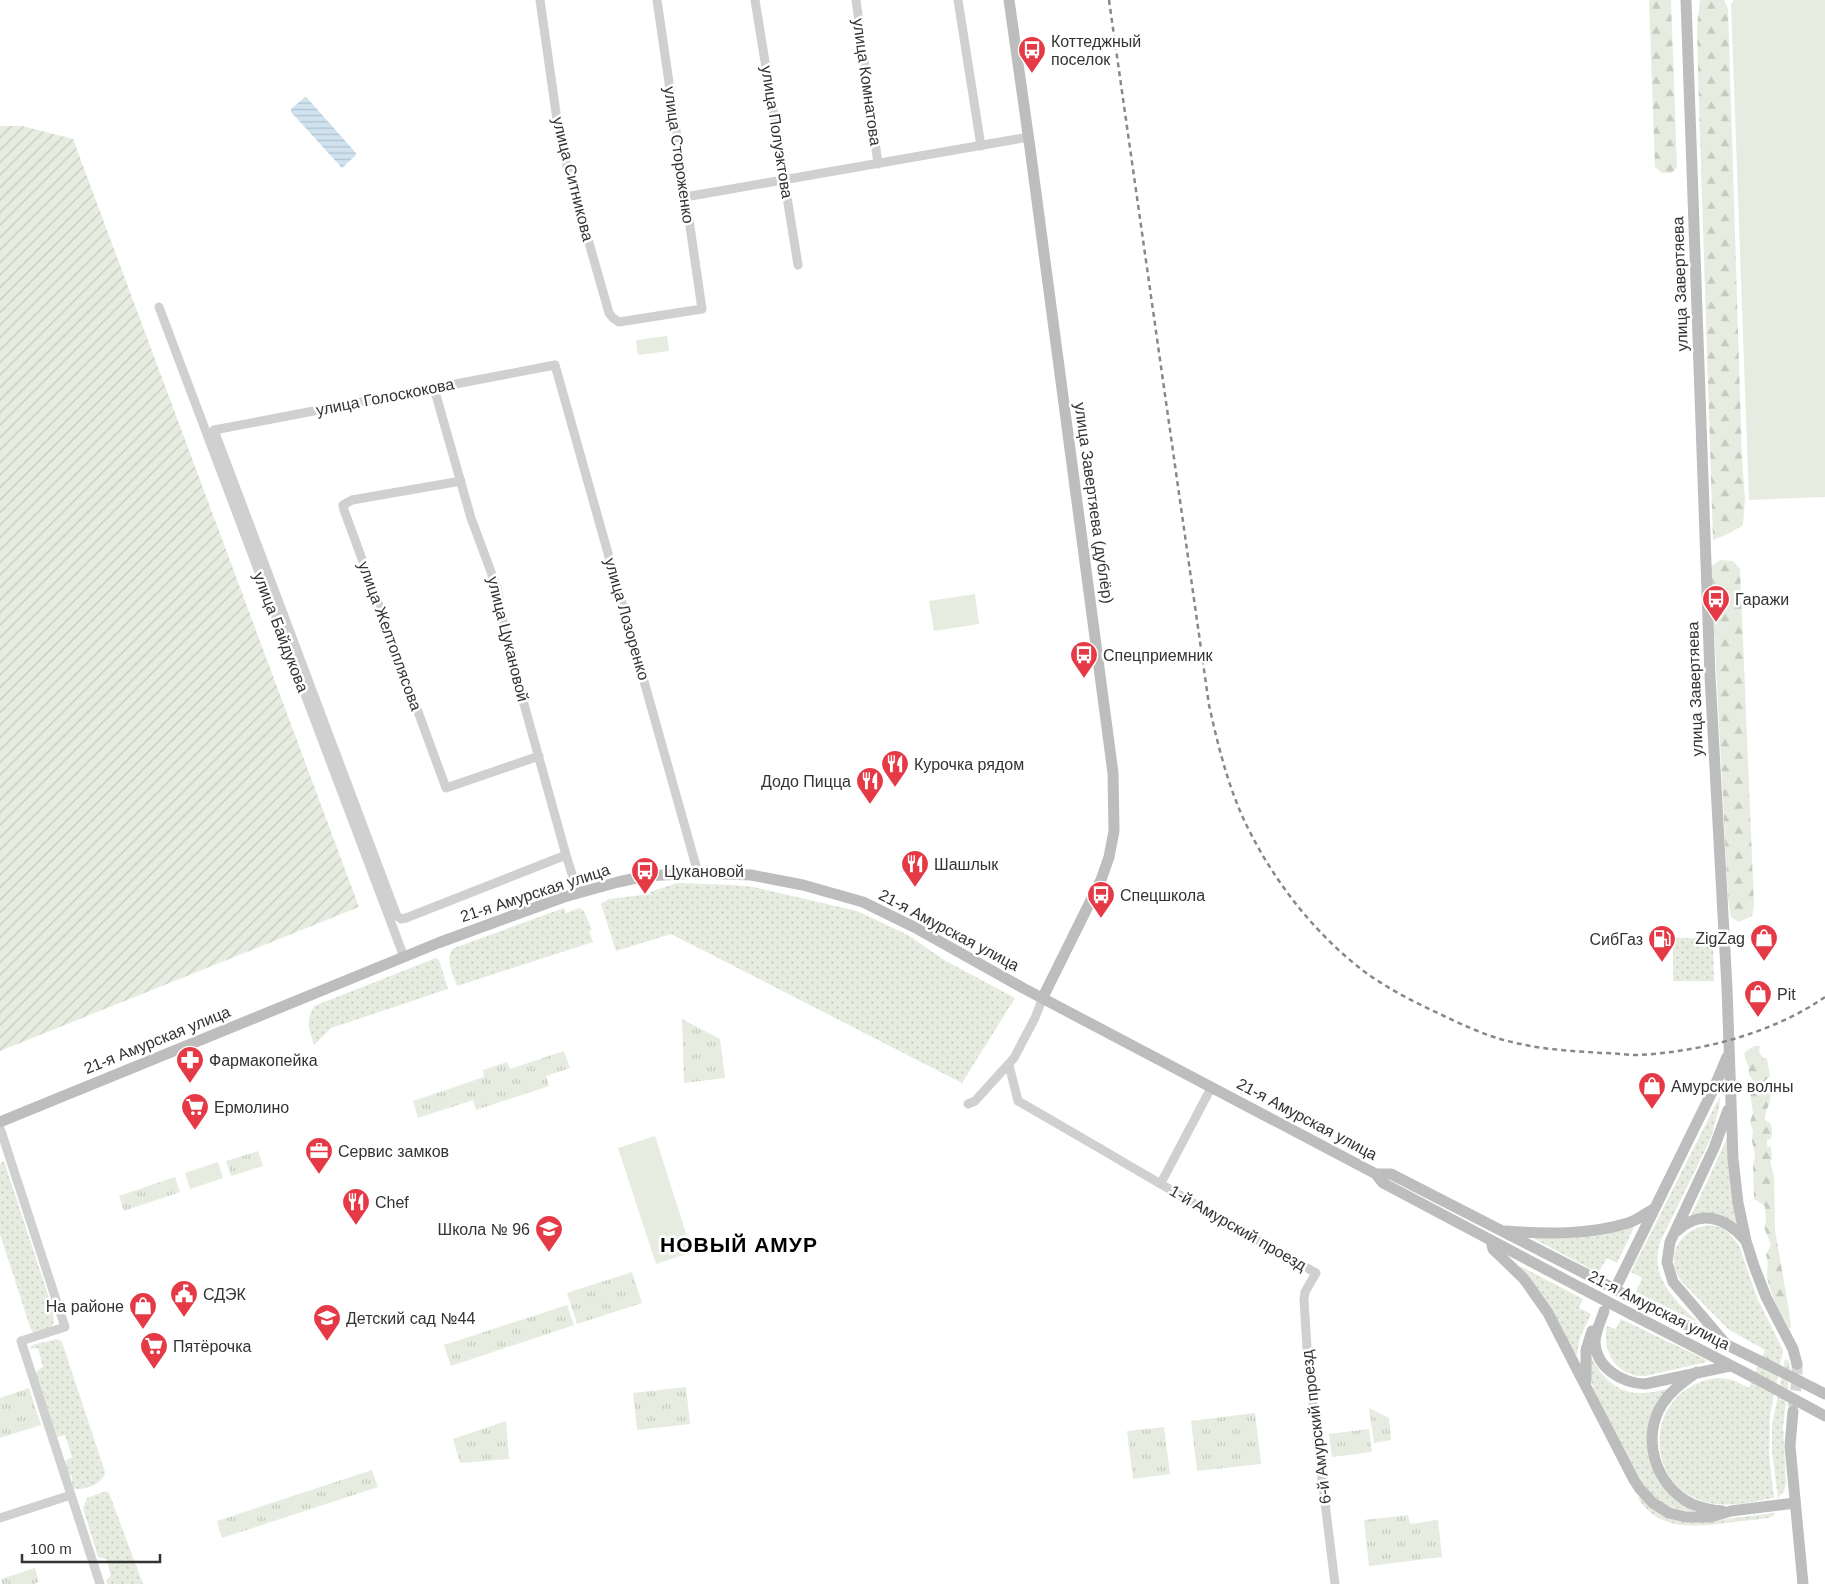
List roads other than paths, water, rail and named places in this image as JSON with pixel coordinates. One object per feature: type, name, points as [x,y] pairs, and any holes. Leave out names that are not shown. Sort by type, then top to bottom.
[{"type":"main road","name":"улица Завертяева (дублёр)","points":[[1009,0],[1029,137],[1113,773],[1115,805],[1114,831],[1109,857],[1101,880],[1042,998]]},
{"type":"main road","name":"улица Завертяева","points":[[1686,0],[1710,676],[1735,1182],[1746,1241],[1758,1278],[1793,1349],[1797,1364]]},
{"type":"main road","name":"21-я Амурская улица","points":[[0,1122],[404,956],[578,892],[646,876],[698,873],[751,875],[803,885],[863,902],[914,927],[1042,998],[1376,1174],[1383,1183],[1490,1241],[1825,1416]]},
{"type":"main road","points":[[1618,1283],[1714,1088],[1729,1053]]},
{"type":"main road","points":[[1714,1088],[1724,1087],[1731,1093],[1727,1114],[1674,1234],[1668,1249],[1667,1262],[1672,1282],[1726,1344]]},
{"type":"main road","name":"21-я Амурская улица","points":[[1376,1174],[1391,1174],[1825,1394]]},
{"type":"main road","points":[[1500,1230],[1557,1233],[1604,1228],[1629,1223],[1656,1207]]},
{"type":"main road","points":[[1674,1234],[1688,1223],[1704,1218],[1712,1218],[1726,1222],[1740,1233],[1746,1241]]},
{"type":"main road","points":[[1490,1241],[1493,1249],[1520,1275],[1542,1302],[1634,1480],[1640,1490],[1653,1503],[1669,1512],[1694,1518],[1795,1503]]},
{"type":"main road","points":[[1587,1388],[1585,1374],[1586,1350],[1590,1336],[1602,1317],[1596,1338],[1597,1350],[1604,1364],[1619,1378],[1645,1384],[1730,1366]]},
{"type":"main road","points":[[1697,1372],[1672,1392],[1658,1413],[1652,1436],[1655,1459],[1666,1483],[1687,1501],[1705,1508],[1731,1511]]},
{"type":"main road","points":[[1793,1412],[1790,1446],[1803,1584]]},
{"type":"street","name":"улица Ситникова","points":[[540,0],[560,140],[609,313],[619,322],[702,309]]},
{"type":"street","name":"улица Стороженко","points":[[657,0],[702,309]]},
{"type":"street","name":"улица Полуэктова","points":[[755,0],[798,265]]},
{"type":"street","name":"улица Комнатова","points":[[856,0],[878,164]]},
{"type":"street","points":[[958,0],[980,146]]},
{"type":"street","points":[[686,197],[1029,137]]},
{"type":"street","name":"улица Байдукова","points":[[159,307],[404,956]]},
{"type":"street","name":"улица Голоскокова","points":[[214,430],[555,365]]},
{"type":"street","name":"улица Лозоренко","points":[[555,365],[698,873]]},
{"type":"street","name":"улица Цукановой","points":[[434,388],[471,518],[497,588],[507,644],[578,892]]},
{"type":"street","name":"улица Байдукова","points":[[214,430],[397,916],[406,918],[566,855]]},
{"type":"street","name":"улица Желтоплясова","points":[[461,481],[352,500],[343,505],[344,510],[446,788],[539,756]]},
{"type":"street","points":[[968,1104],[975,1101],[1009,1064],[1035,1018],[1042,998]]},
{"type":"street","name":"1-й Амурский проезд","points":[[1009,1064],[1018,1101],[1316,1274]]},
{"type":"street","name":"1-й Амурский проезд","points":[[1161,1183],[1212,1088]]},
{"type":"street","points":[[0,1128],[65,1327],[21,1341],[100,1584]]},
{"type":"street","name":"6-й Амурский проезд","points":[[1316,1274],[1305,1292],[1304,1300],[1308,1364],[1335,1584]]},
{"type":"street","points":[[0,1518],[71,1495]]},
{"type":"water","points":[[305,97],[356,153],[342,168],[291,112],[291,109]]},
{"type":"tunnel","points":[[1793,1407],[1797,1381],[1797,1364]]},
{"type":"railway","points":[[1109,0],[1209,705],[1221,755],[1237,805],[1262,855],[1286,891],[1314,925],[1344,955],[1380,982],[1411,1000],[1471,1028],[1490,1036],[1531,1046],[1634,1055],[1686,1050],[1711,1045],[1760,1030],[1805,1010],[1825,997]]},
{"type":"place","name":"Коттеджный поселок","points":[[1032,74]]},
{"type":"place","name":"Гаражи","points":[[1716,623]]},
{"type":"place","name":"Спецприемник","points":[[1084,679]]},
{"type":"place","name":"Курочка рядом","points":[[895,788]]},
{"type":"place","name":"Додо Пицца","points":[[870,805]]},
{"type":"place","name":"Шашлык","points":[[915,888]]},
{"type":"place","name":"Цукановой","points":[[645,895]]},
{"type":"place","name":"Спецшкола","points":[[1101,919]]},
{"type":"place","name":"ZigZag","points":[[1764,962]]},
{"type":"place","name":"СибГаз","points":[[1662,963]]},
{"type":"place","name":"Pit","points":[[1758,1018]]},
{"type":"place","name":"Фармакопейка","points":[[190,1084]]},
{"type":"place","name":"Амурские волны","points":[[1652,1110]]},
{"type":"place","name":"Ермолино","points":[[195,1131]]},
{"type":"place","name":"Сервис замков","points":[[319,1175]]},
{"type":"place","name":"Chef","points":[[356,1226]]},
{"type":"place","name":"Школа № 96","points":[[549,1253]]},
{"type":"place","name":"СДЭК","points":[[184,1318]]},
{"type":"place","name":"На районе","points":[[143,1330]]},
{"type":"place","name":"Детский сад №44","points":[[327,1342]]},
{"type":"place","name":"Пятёрочка","points":[[154,1370]]},
{"type":"district","name":"НОВЫЙ АМУР","points":[[739,1244]]}]
